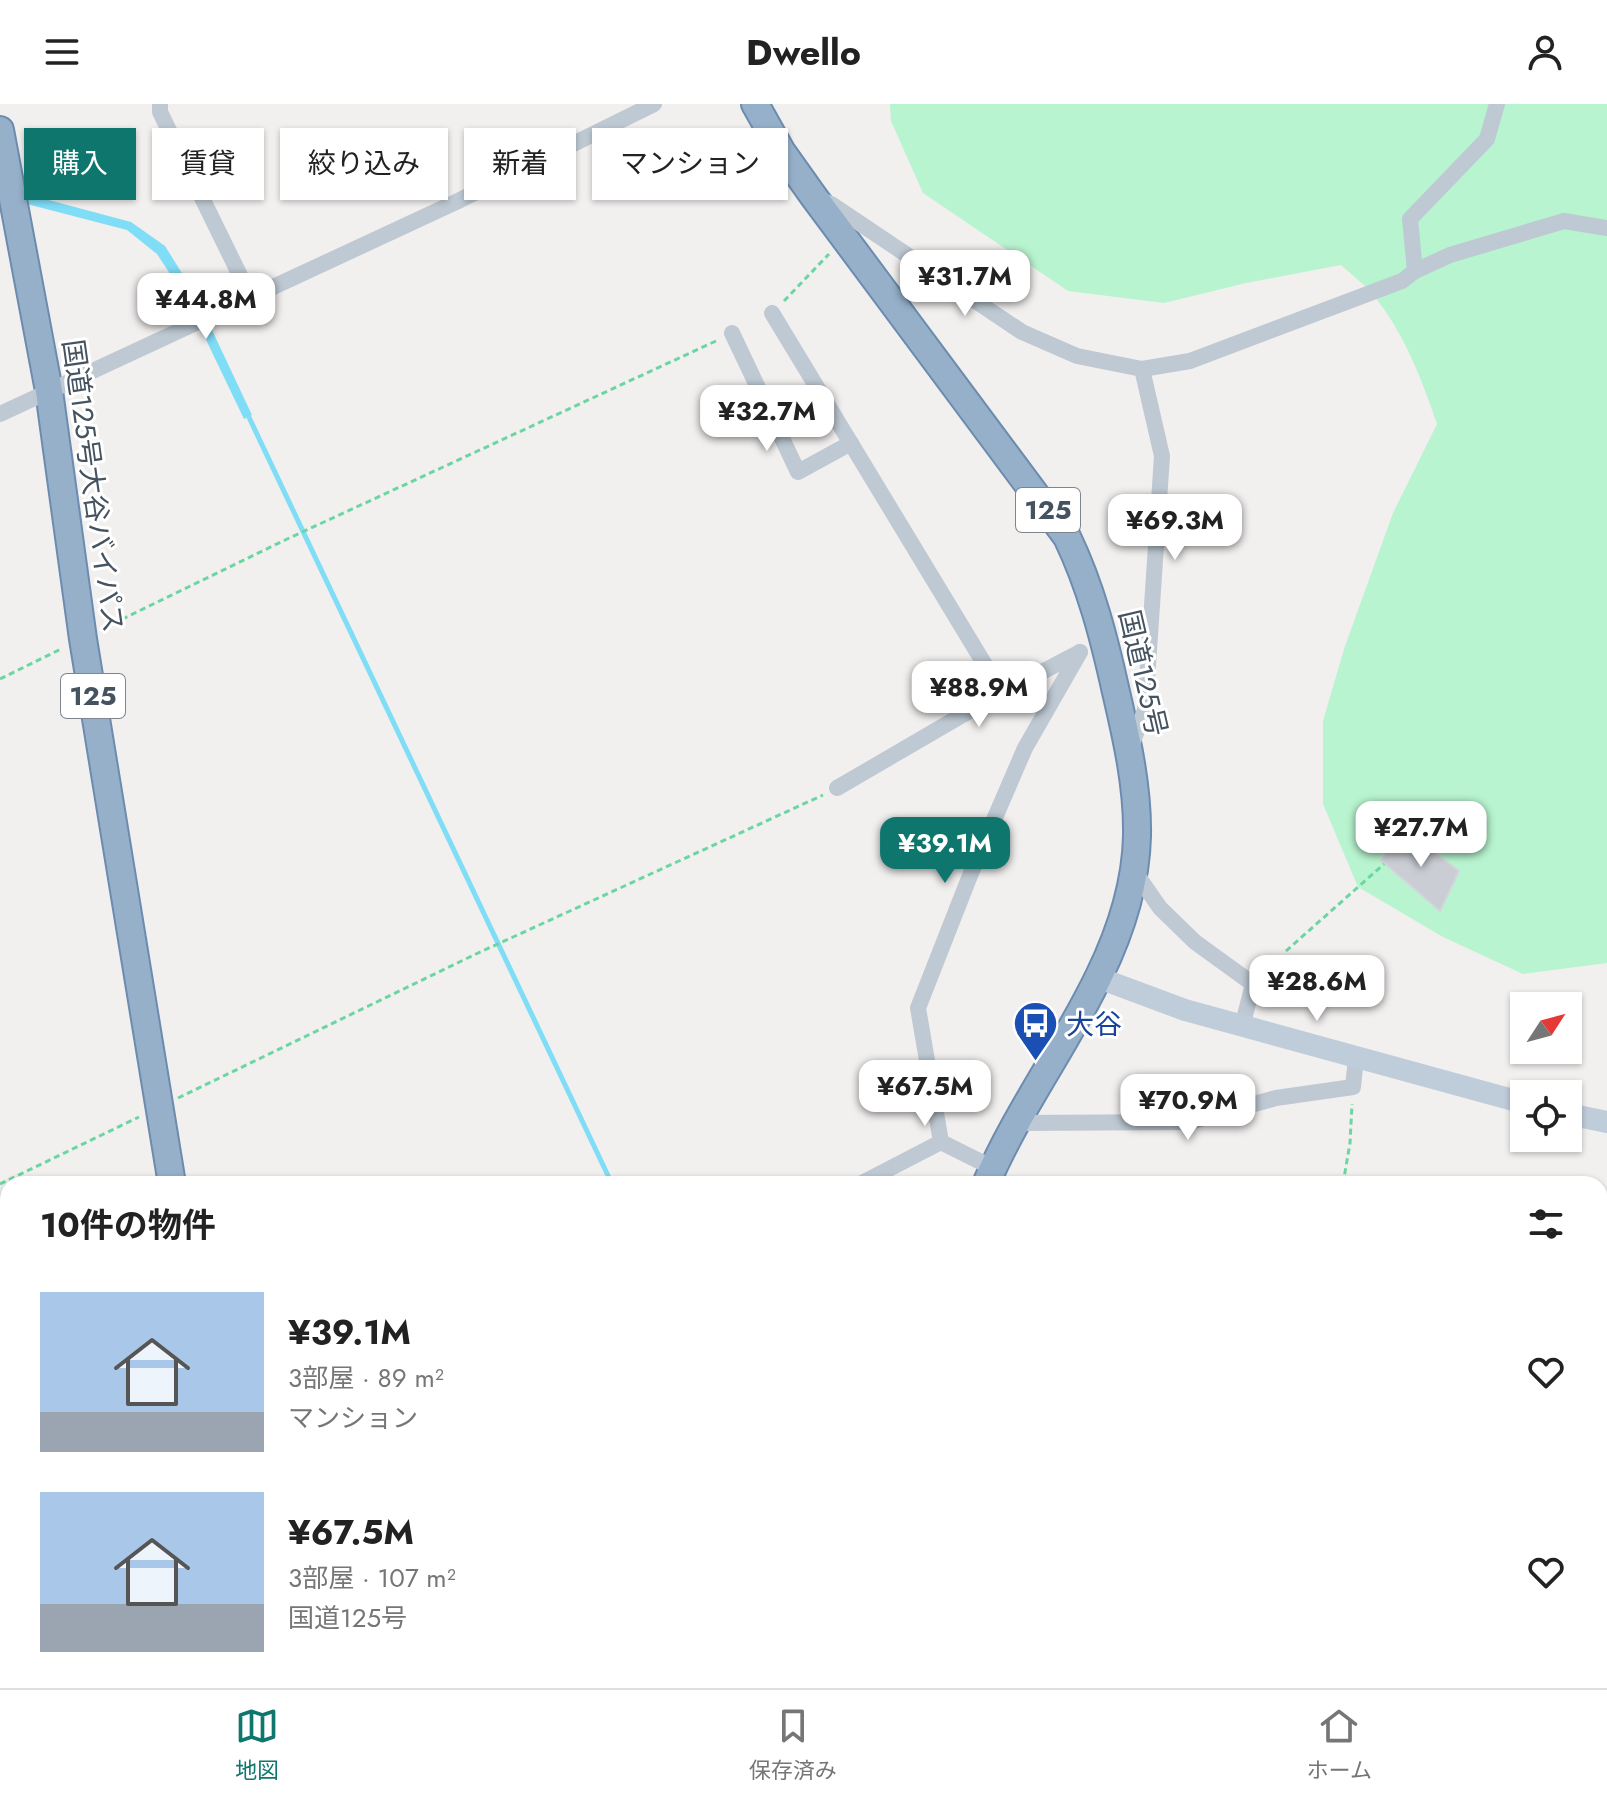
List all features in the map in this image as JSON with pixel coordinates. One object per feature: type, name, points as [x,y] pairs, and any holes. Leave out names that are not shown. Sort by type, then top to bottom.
[{"type":"highway","name":"国道125号","points":[[755,104],[782,152],[814,197],[1067,537],[1085,574],[1104,639],[1129,753],[1136,800],[1137,838],[1119,930],[1099,978],[990,1176]]},
{"type":"highway","name":"国道125号大谷バイパス","points":[[0,130],[49,391],[83,639],[171,1176]]},
{"type":"main road","points":[[1099,978],[1242,1027],[1510,1099]]},
{"type":"main road","points":[[1582,1117],[1607,1122]]},
{"type":"street","points":[[160,104],[160,112],[251,298]]},
{"type":"street","points":[[0,414],[442,208],[654,104]]},
{"type":"street","points":[[1415,271],[1410,219],[1487,139],[1497,104]]},
{"type":"street","points":[[814,197],[831,204],[1022,332],[1077,356],[1142,369],[1190,361],[1402,281],[1415,271],[1450,255],[1564,221],[1607,228]]},
{"type":"street","points":[[772,313],[1002,693]]},
{"type":"street","points":[[732,333],[798,472],[851,443]]},
{"type":"street","points":[[1129,753],[1145,710],[1162,456],[1142,369]]},
{"type":"street","points":[[837,788],[1002,693],[1104,639]]},
{"type":"street","points":[[990,1176],[941,1142],[918,1008],[1025,748],[1080,652]]},
{"type":"street","points":[[1133,869],[1169,917],[1195,942],[1253,984],[1242,1027]]},
{"type":"street","points":[[1017,1123],[1189,1122],[1276,1098],[1353,1087],[1356,1058]]},
{"type":"street","points":[[875,1176],[941,1142]]},
{"type":"path","points":[[772,313],[845,237]]},
{"type":"path","points":[[0,679],[285,540],[732,333]]},
{"type":"path","points":[[17,1176],[476,954],[837,788]]},
{"type":"path","points":[[1286,951],[1384,864]]},
{"type":"path","points":[[1344,1176],[1350,1143],[1353,1087]]},
{"type":"green space","points":[[890,104],[1607,104],[1607,963],[1523,974],[1443,937],[1358,887],[1323,804],[1323,721],[1344,649],[1393,513],[1437,424],[1403,340],[1373,295],[1341,265],[1164,303],[1068,291],[923,193],[891,121]]},
{"type":"water","points":[[0,187],[24,193],[24,200],[49,200],[131,222],[165,246],[195,294],[252,415],[244,419],[186,298],[157,254],[127,230],[0,197]]},
{"type":"building","points":[[1404,830],[1459,871],[1440,911],[1381,860]]},
{"type":"waterway","points":[[246,411],[608,1176]]},
{"type":"place","name":"大谷","points":[[1035,1063]]}]
